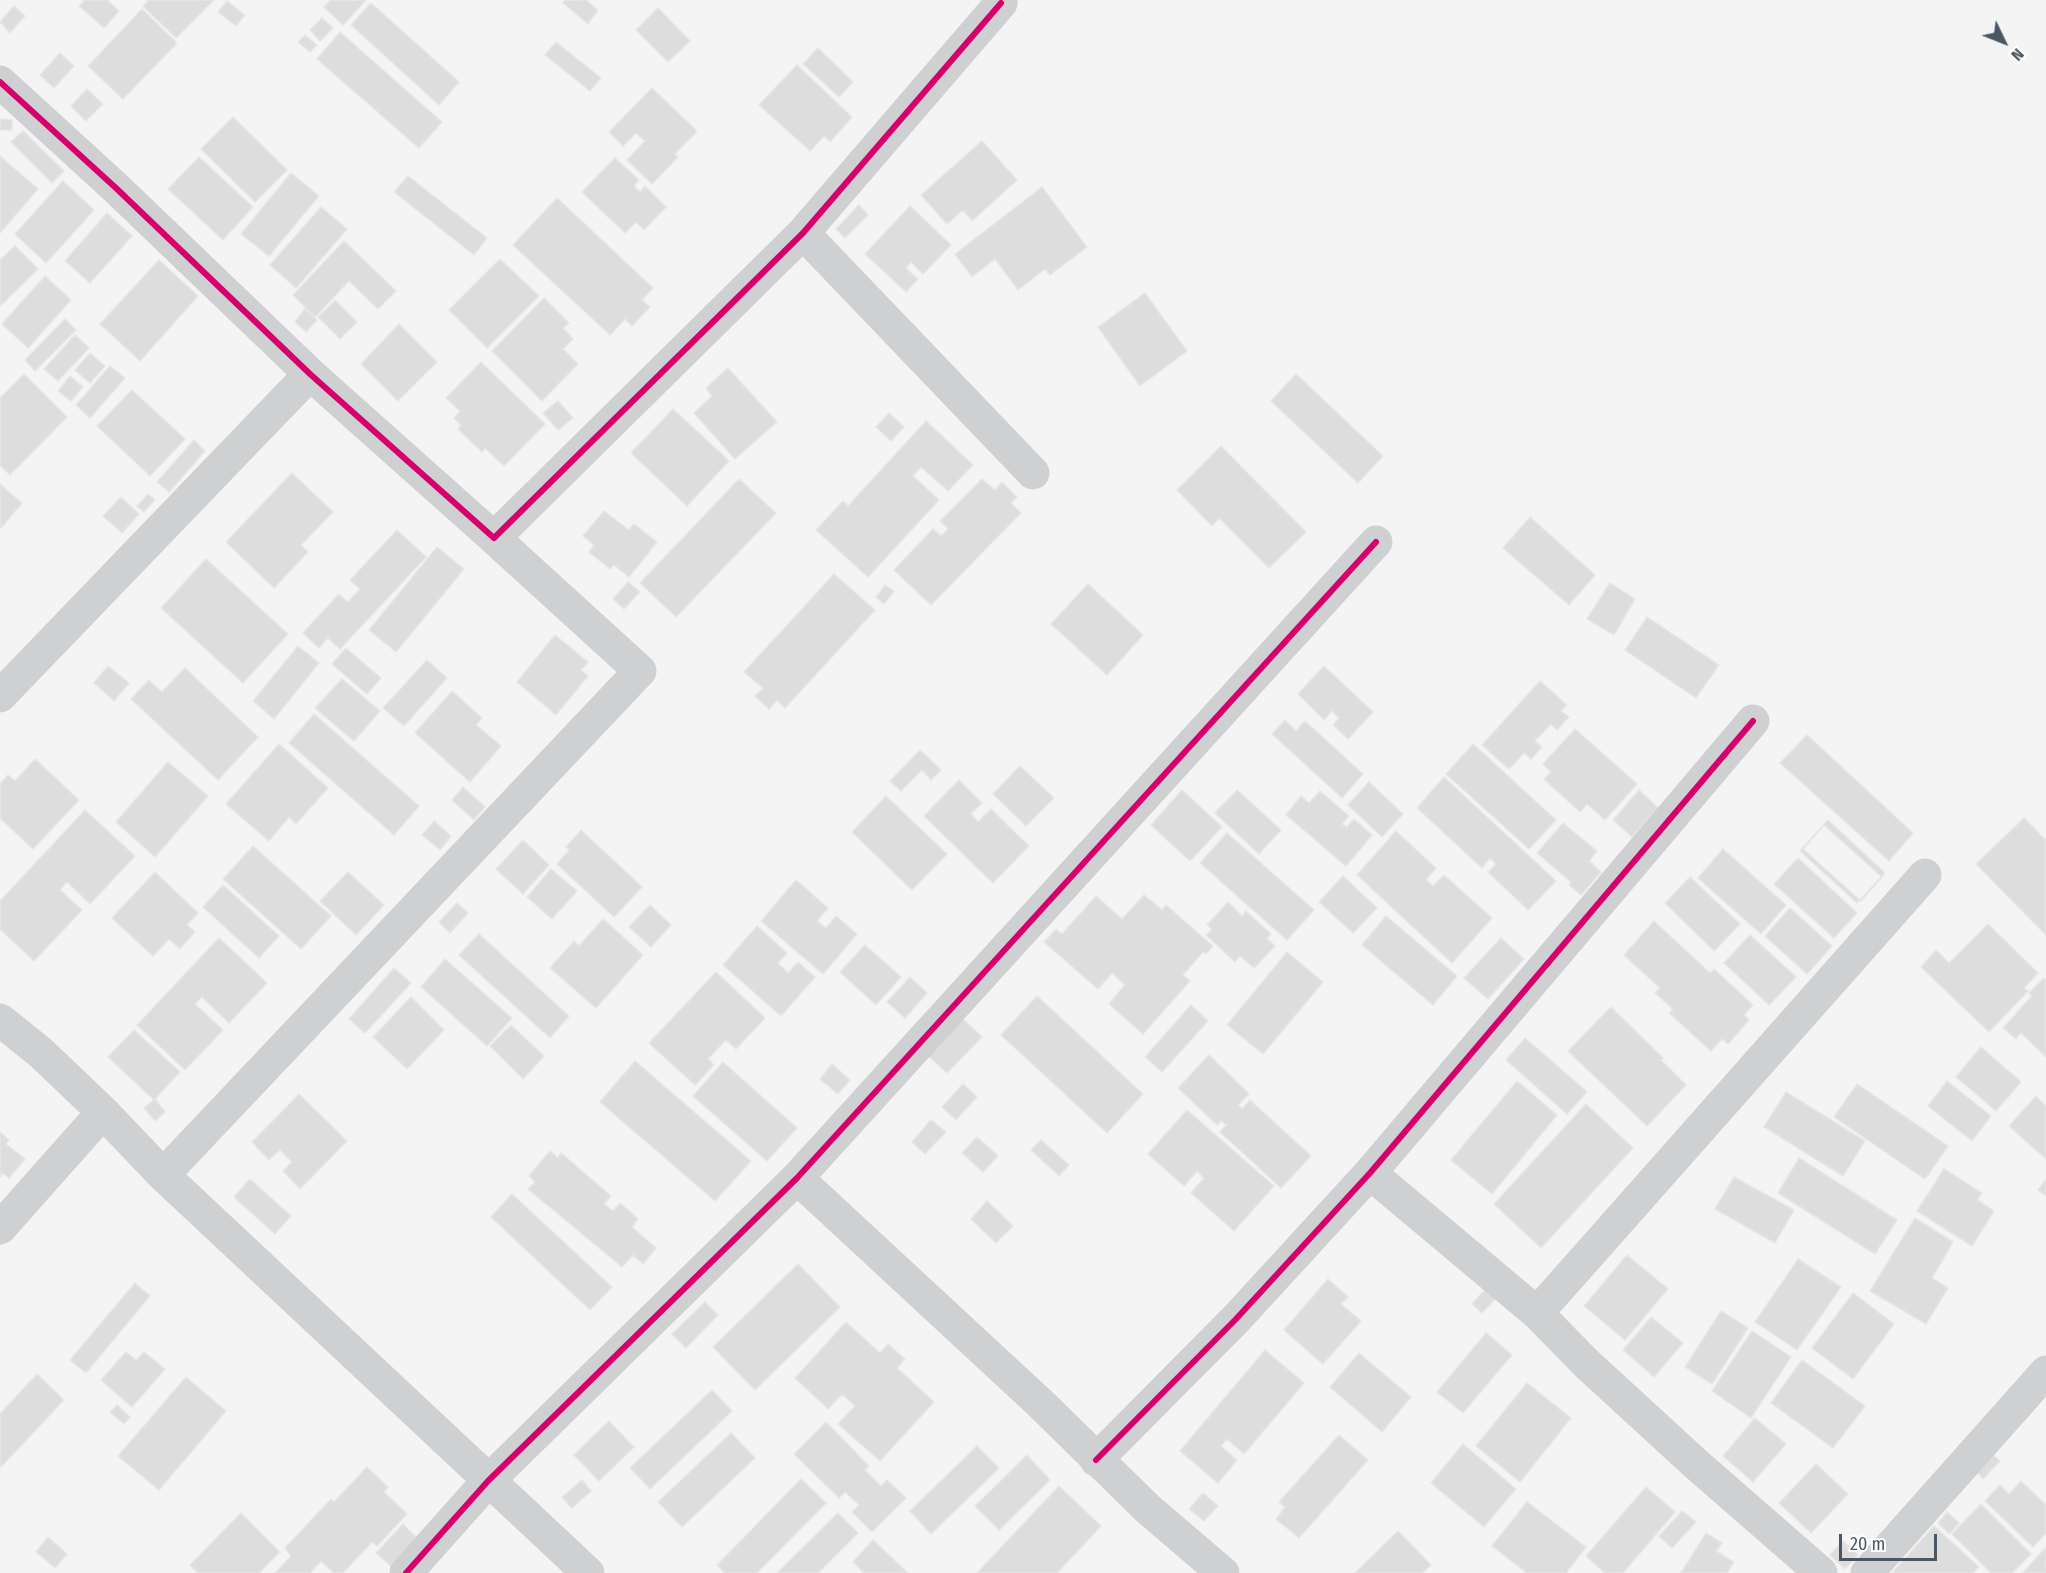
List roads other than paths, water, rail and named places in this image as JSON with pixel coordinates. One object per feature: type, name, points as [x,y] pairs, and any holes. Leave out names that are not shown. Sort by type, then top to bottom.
[{"type":"street","points":[[494,538],[803,233],[1001,3]]},
{"type":"street","points":[[0,82],[117,189],[310,374],[640,671],[163,1175]]},
{"type":"street","points":[[803,233],[1033,473]]},
{"type":"street","points":[[0,696],[310,374]]},
{"type":"street","points":[[406,1573],[488,1481],[797,1178],[1376,542]]},
{"type":"street","points":[[1096,1460],[1236,1319],[1370,1173],[1753,721]]},
{"type":"street","points":[[1537,1313],[1925,875]]},
{"type":"street","points":[[0,1020],[40,1052],[103,1112],[163,1175],[588,1573]]},
{"type":"street","points":[[0,1228],[103,1112]]},
{"type":"street","points":[[1370,1173],[1537,1313],[1587,1364],[1821,1573]]},
{"type":"street","points":[[797,1178],[1041,1404],[1148,1509],[1223,1573]]},
{"type":"street","points":[[1867,1573],[2046,1372]]}]
